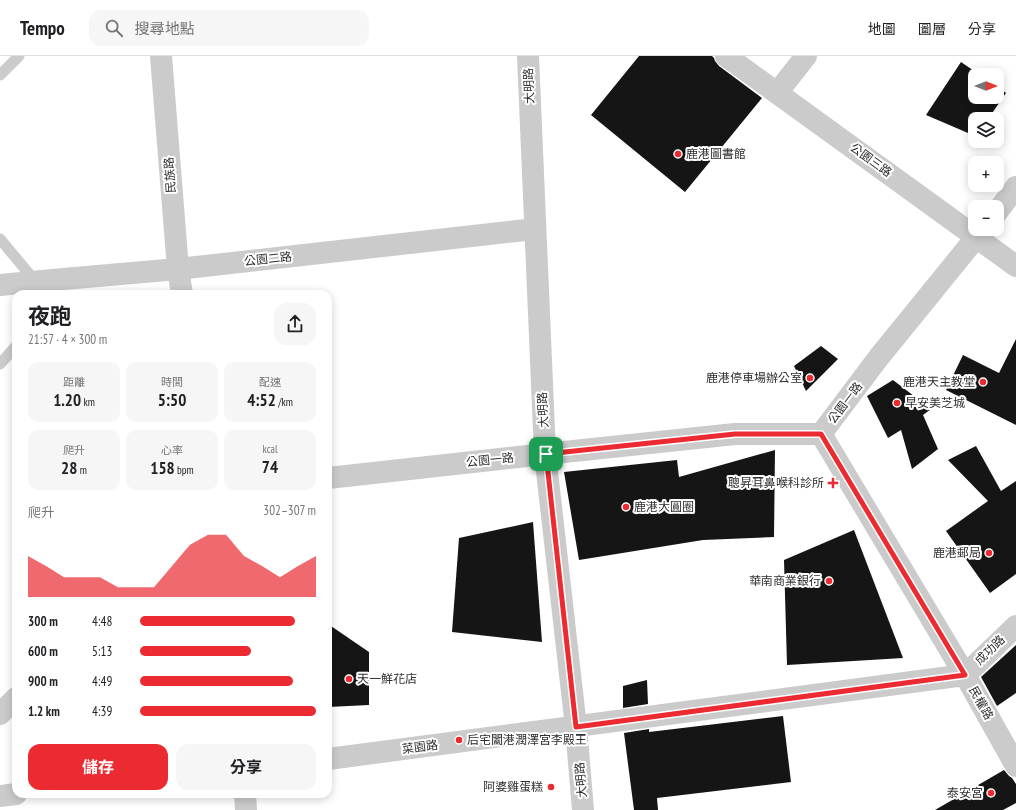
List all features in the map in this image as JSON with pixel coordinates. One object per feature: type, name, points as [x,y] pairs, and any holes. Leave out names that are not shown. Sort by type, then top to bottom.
[{"type":"street","name":"民族路","points":[[161,56],[178,269],[181,290]]},
{"type":"street","name":"大明路","points":[[528,56],[546,454],[584,810]]},
{"type":"street","name":"公園三路","points":[[726,56],[968,225]]},
{"type":"street","points":[[777,93],[806,56]]},
{"type":"street","points":[[1004,203],[1016,188]]},
{"type":"street","name":"公園二路","points":[[0,286],[45,285],[535,229]]},
{"type":"street","name":"公園一路","points":[[332,478],[735,434],[821,434],[880,357],[978,236]]},
{"type":"street","name":"公園三路","points":[[983,236],[1016,266]]},
{"type":"street","name":"民權路","points":[[821,434],[965,675],[1016,766]]},
{"type":"street","name":"成功路","points":[[965,675],[1016,626]]},
{"type":"street","name":"菜園路","points":[[332,758],[965,675]]},
{"type":"street","points":[[0,714],[12,702]]},
{"type":"street","points":[[0,796],[12,794]]},
{"type":"street","points":[[245,798],[246,810]]},
{"type":"lane","points":[[0,75],[19,56]]},
{"type":"lane","points":[[0,239],[45,285]]},
{"type":"lane","points":[[0,364],[12,350]]},
{"type":"building","name":"鹿港圖書館","points":[[639,56],[712,56],[719,66],[762,98],[685,192],[591,115]]},
{"type":"building","points":[[961,62],[970,68],[968,68],[968,104],[998,104],[993,112],[968,112],[968,133],[926,115]]},
{"type":"building","name":"鹿港天主教堂","points":[[1016,339],[1016,425],[946,390],[963,355],[999,373]]},
{"type":"building","name":"鹿港停車場辦公室","points":[[821,346],[838,359],[806,391],[794,366]]},
{"type":"building","name":"早安美芝城","points":[[893,380],[931,409],[923,415],[938,449],[912,469],[901,430],[888,438],[867,396]]},
{"type":"building","name":"鹿港郵局","points":[[976,446],[1001,491],[1016,481],[1016,574],[990,593],[946,531],[988,501],[948,460]]},
{"type":"building","points":[[775,450],[774,537],[703,540],[579,560],[564,472],[677,460],[679,477]]},
{"type":"building","points":[[533,522],[542,642],[452,632],[459,538]]},
{"type":"building","name":"華南商業銀行","points":[[854,530],[903,658],[787,665],[784,560]]},
{"type":"building","name":"天一鮮花店","points":[[332,627],[369,652],[369,705],[332,707]]},
{"type":"building","points":[[1016,645],[1016,693],[997,706],[981,677]]},
{"type":"building","points":[[647,680],[648,704],[623,708],[623,686]]},
{"type":"building","points":[[783,716],[791,782],[657,798],[658,810],[634,810],[624,733],[649,729],[649,732]]},
{"type":"building","name":"泰安宮","points":[[1004,770],[1016,784],[1016,803],[1003,810],[935,810]]},
{"type":"place","name":"鹿港圖書館","points":[[678,154]]},
{"type":"place","name":"鹿港停車場辦公室","points":[[810,378]]},
{"type":"place","name":"鹿港天主教堂","points":[[983,382]]},
{"type":"place","name":"早安美芝城","points":[[897,403]]},
{"type":"place","name":"聰昇耳鼻喉科診所","points":[[833,483]]},
{"type":"place","name":"鹿港大圓圈","points":[[626,507]]},
{"type":"place","name":"鹿港郵局","points":[[989,553]]},
{"type":"place","name":"華南商業銀行","points":[[829,581]]},
{"type":"place","name":"天一鮮花店","points":[[349,679]]},
{"type":"place","name":"后宅闔港潤澤宮李殿王","points":[[459,740]]},
{"type":"place","name":"阿婆雞蛋糕","points":[[551,787]]},
{"type":"place","name":"泰安宮","points":[[991,793]]},
{"type":"route","points":[[735,434],[821,434],[965,675],[576,727],[546,454],[735,434]]}]
